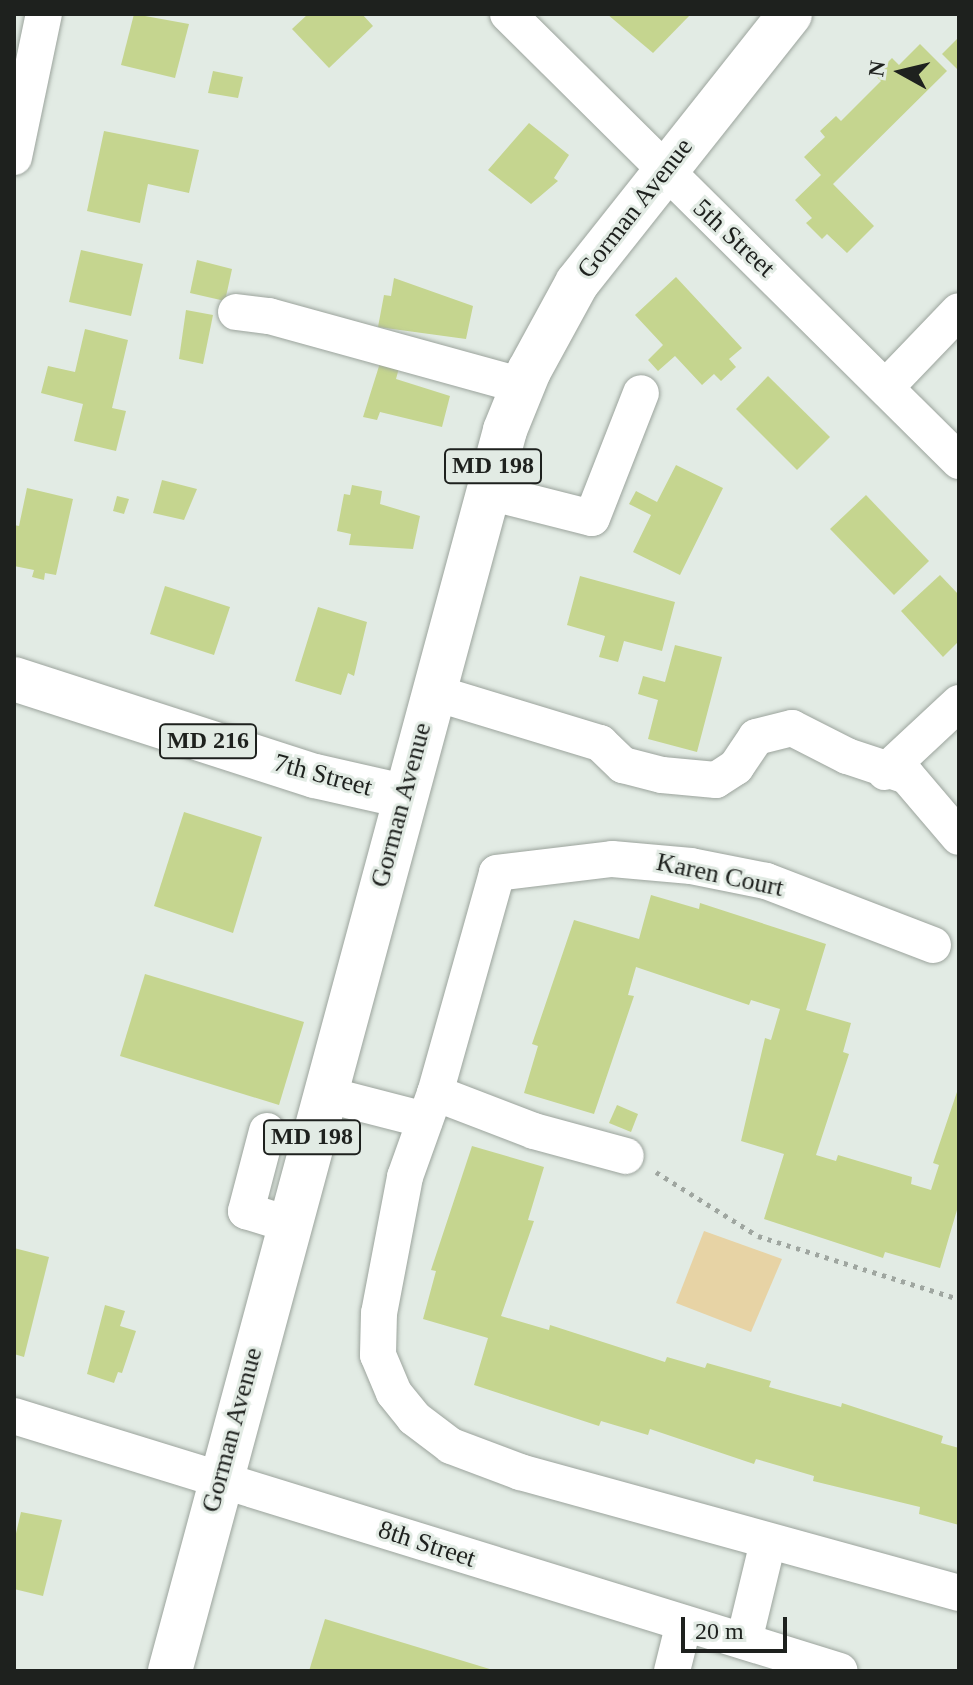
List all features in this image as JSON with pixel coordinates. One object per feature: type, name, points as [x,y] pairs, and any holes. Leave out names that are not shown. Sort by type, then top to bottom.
[{"type":"main road","name":"Gorman Avenue","points":[[170,1671],[219,1477],[485,491],[523,386],[577,283],[790,14]]},
{"type":"main road","name":"7th Street","points":[[14,679],[315,776],[404,796]]},
{"type":"street","points":[[14,157],[44,14]]},
{"type":"street","name":"5th Street","points":[[508,14],[959,461]]},
{"type":"street","points":[[886,387],[959,311]]},
{"type":"street","points":[[236,312],[269,316],[523,386]]},
{"type":"street","points":[[485,491],[592,518],[641,393]]},
{"type":"street","points":[[432,692],[600,743],[623,765],[662,775],[716,780],[736,767],[756,737],[792,728],[885,772],[907,776],[959,837]]},
{"type":"street","points":[[885,772],[959,703]]},
{"type":"street","name":"Karen Court","points":[[430,1106],[497,873],[612,859],[691,866],[766,881],[933,945]]},
{"type":"street","points":[[324,1094],[430,1106],[626,1156]]},
{"type":"street","points":[[430,1106],[405,1177],[379,1313],[378,1355],[394,1393],[414,1418],[451,1446],[520,1472],[959,1593]]},
{"type":"street","points":[[267,1131],[246,1211],[288,1224]]},
{"type":"street","name":"8th Street","points":[[14,1416],[840,1671]]},
{"type":"street","points":[[744,1641],[768,1542]]},
{"type":"street","points":[[672,1671],[684,1623]]},
{"type":"path","points":[[626,1156],[758,1236],[802,1254],[959,1299]]},
{"type":"shaded area","points":[[704,1231],[782,1259],[751,1332],[676,1303]]},
{"type":"building","points":[[134,14],[189,24],[175,78],[121,65]]},
{"type":"building","points":[[308,14],[362,14],[373,26],[329,68],[292,29]]},
{"type":"building","points":[[607,14],[691,14],[653,53]]},
{"type":"building","points":[[959,37],[959,71],[942,54]]},
{"type":"building","points":[[920,44],[947,71],[833,184],[874,226],[847,253],[827,234],[822,239],[806,223],[812,218],[795,200],[821,175],[804,157],[825,137],[820,131],[836,116],[841,121],[881,81],[875,75],[892,58],[899,65]]},
{"type":"building","points":[[213,71],[243,77],[238,98],[208,93]]},
{"type":"building","points":[[529,123],[569,155],[554,178],[558,181],[531,204],[488,170]]},
{"type":"building","points":[[104,131],[199,150],[189,193],[148,184],[140,223],[87,211]]},
{"type":"building","points":[[81,250],[143,264],[131,316],[69,302]]},
{"type":"building","points":[[197,260],[232,269],[225,301],[190,293]]},
{"type":"building","points":[[676,277],[742,348],[729,359],[736,367],[721,381],[714,374],[702,385],[675,356],[658,371],[648,360],[663,345],[635,315]]},
{"type":"building","points":[[394,278],[473,306],[466,339],[378,327],[384,295],[391,296]]},
{"type":"building","points":[[186,310],[213,315],[203,364],[179,359]]},
{"type":"building","points":[[85,329],[128,340],[112,408],[126,411],[116,451],[74,441],[83,404],[41,393],[48,366],[75,372]]},
{"type":"building","points":[[380,363],[399,368],[396,379],[450,396],[442,427],[380,412],[377,420],[363,417]]},
{"type":"building","points":[[768,376],[830,437],[797,470],[736,409]]},
{"type":"building","points":[[676,465],[723,488],[680,575],[633,552],[651,515],[629,504],[636,491],[657,502]]},
{"type":"building","points":[[162,480],[197,489],[184,520],[153,513]]},
{"type":"building","points":[[352,485],[382,491],[380,504],[420,516],[413,549],[349,545],[351,534],[337,531],[344,494],[350,495]]},
{"type":"building","points":[[27,488],[73,499],[56,575],[45,573],[44,580],[32,577],[34,570],[14,566],[14,525],[19,526]]},
{"type":"building","points":[[866,495],[929,561],[894,595],[830,529]]},
{"type":"building","points":[[117,496],[129,499],[124,514],[113,511]]},
{"type":"building","points":[[940,575],[959,595],[959,641],[943,657],[901,611]]},
{"type":"building","points":[[580,576],[675,602],[662,651],[624,641],[618,662],[599,657],[605,636],[567,625]]},
{"type":"building","points":[[165,586],[230,607],[214,655],[150,634]]},
{"type":"building","points":[[318,607],[367,622],[354,676],[348,673],[341,695],[295,681]]},
{"type":"building","points":[[675,645],[722,657],[697,752],[648,739],[658,700],[638,694],[643,676],[665,682]]},
{"type":"building","points":[[184,812],[262,837],[233,933],[154,906]]},
{"type":"building","points":[[651,895],[699,909],[700,903],[826,944],[806,1010],[851,1023],[843,1052],[849,1054],[816,1155],[836,1161],[838,1155],[912,1177],[911,1184],[931,1190],[939,1165],[933,1163],[959,1086],[959,1203],[940,1268],[885,1252],[883,1258],[764,1219],[784,1154],[741,1141],[765,1038],[771,1040],[780,1009],[751,1000],[749,1005],[636,967],[628,995],[634,996],[594,1114],[524,1093],[538,1046],[532,1044],[574,920],[639,939]]},
{"type":"building","points":[[145,974],[304,1022],[279,1105],[120,1056]]},
{"type":"building","points":[[617,1105],[638,1114],[631,1132],[609,1123]]},
{"type":"building","points":[[472,1146],[544,1167],[528,1220],[534,1221],[501,1316],[549,1330],[550,1325],[665,1362],[667,1357],[705,1368],[707,1363],[771,1381],[769,1387],[841,1407],[842,1403],[943,1436],[941,1443],[959,1448],[959,1525],[919,1514],[920,1507],[813,1481],[814,1476],[756,1459],[754,1464],[650,1429],[648,1435],[601,1421],[599,1426],[474,1385],[488,1338],[423,1319],[436,1271],[431,1270]]},
{"type":"building","points":[[14,1248],[49,1257],[24,1357],[14,1354]]},
{"type":"building","points":[[105,1305],[125,1311],[120,1326],[136,1331],[122,1373],[118,1372],[114,1383],[87,1374]]},
{"type":"building","points":[[21,1512],[62,1520],[43,1596],[14,1589],[14,1542]]},
{"type":"building","points":[[325,1619],[493,1670],[493,1671],[309,1671]]}]
